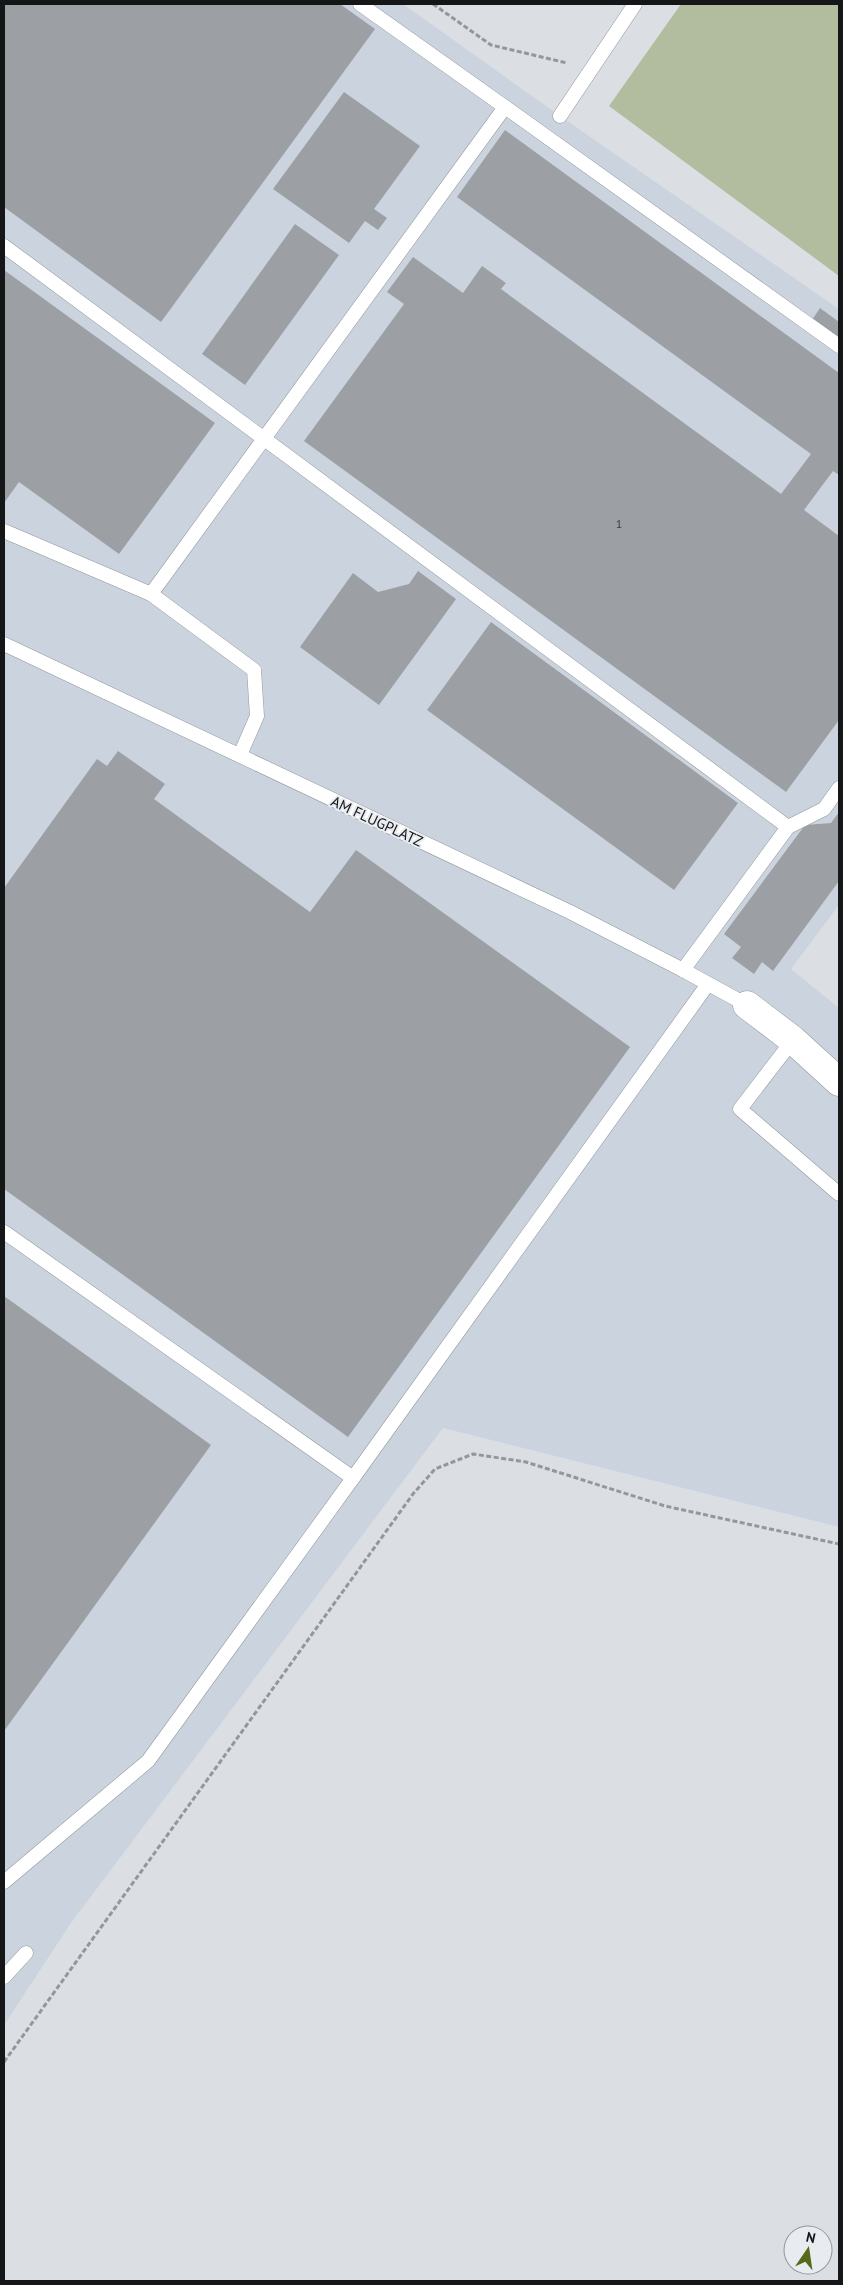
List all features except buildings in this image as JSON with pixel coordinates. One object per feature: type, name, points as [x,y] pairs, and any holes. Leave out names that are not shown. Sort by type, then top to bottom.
[{"type":"street","points":[[747,1005],[793,1040],[839,1082]]},
{"type":"lane","points":[[360,4],[839,346]]},
{"type":"lane","points":[[560,116],[635,4]]},
{"type":"lane","points":[[151,594],[504,108]]},
{"type":"lane","points":[[4,246],[788,827]]},
{"type":"lane","points":[[4,531],[151,594],[254,670],[257,716],[240,755]]},
{"type":"lane","name":"AM FLUGPLATZ","points":[[4,644],[570,912],[684,970],[747,1005]]},
{"type":"lane","points":[[684,970],[788,827],[824,809],[839,788]]},
{"type":"lane","points":[[4,1882],[148,1762],[708,984]]},
{"type":"lane","points":[[793,1040],[740,1109],[839,1194]]},
{"type":"lane","points":[[4,1232],[353,1478]]},
{"type":"lane","points":[[4,1977],[26,1954]]},
{"type":"path","points":[[433,4],[491,45],[592,69]]},
{"type":"path","points":[[4,2062],[407,1502],[435,1469],[473,1454],[526,1462],[665,1506],[839,1544]]},
{"type":"shaded area","points":[[4,4],[403,4],[560,116],[839,309],[839,905],[791,969],[839,1008],[839,1527],[443,1428],[71,1923],[4,2025]]},
{"type":"green space","points":[[681,4],[839,4],[839,276],[609,106]]}]
